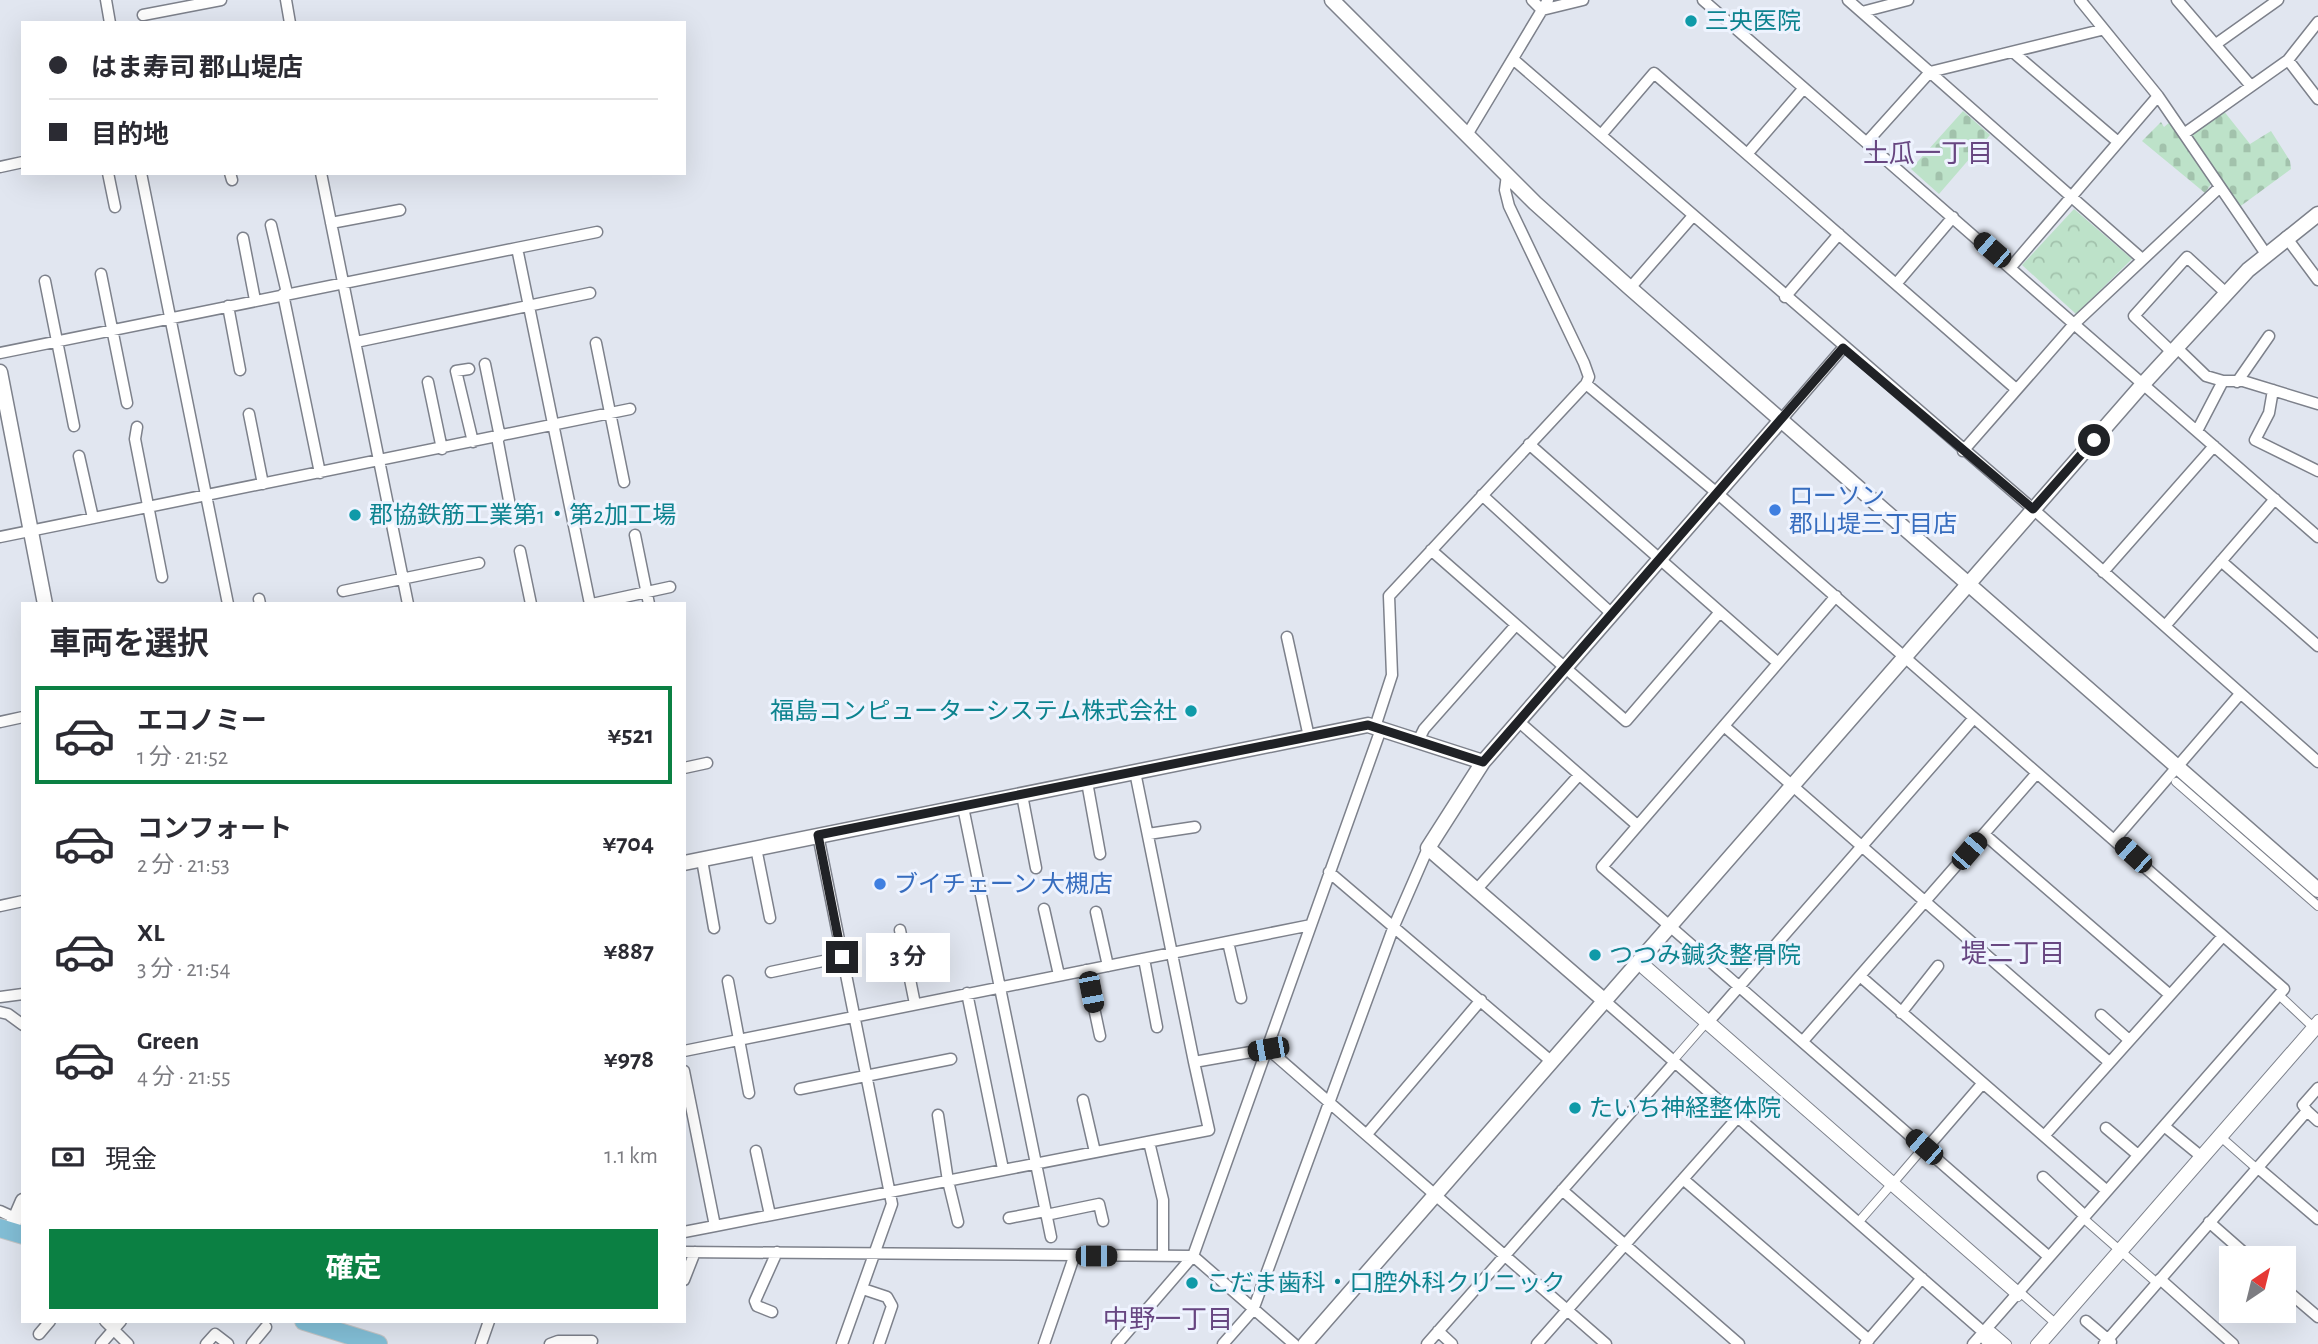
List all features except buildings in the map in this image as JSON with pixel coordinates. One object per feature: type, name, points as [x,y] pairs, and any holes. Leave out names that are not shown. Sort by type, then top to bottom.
[{"type":"main road","points":[[310,1323],[378,1344]]},
{"type":"street","points":[[106,0],[108,21]]},
{"type":"street","points":[[143,15],[221,0]]},
{"type":"street","points":[[286,0],[290,21]]},
{"type":"street","points":[[1332,0],[1507,175],[1630,288],[2318,890]]},
{"type":"street","points":[[1532,0],[1545,5],[1583,0]]},
{"type":"street","points":[[1703,0],[2318,537]]},
{"type":"street","points":[[1849,0],[2142,259]]},
{"type":"street","points":[[1862,12],[1908,0]]},
{"type":"street","points":[[2080,0],[2101,30],[2158,96],[2266,254]]},
{"type":"street","points":[[2177,0],[2251,86]]},
{"type":"street","points":[[2216,44],[2278,0]]},
{"type":"street","points":[[1467,135],[1545,5]]},
{"type":"street","points":[[2185,133],[2288,60],[2318,22]]},
{"type":"street","points":[[1867,142],[1930,72],[2101,30]]},
{"type":"street","points":[[2013,52],[2118,142]]},
{"type":"street","points":[[1513,60],[1843,348],[2033,509],[2318,762]]},
{"type":"street","points":[[2288,60],[2318,99]]},
{"type":"street","points":[[1601,135],[1654,73],[2016,389]]},
{"type":"street","points":[[1748,153],[1804,88]]},
{"type":"street","points":[[2011,267],[2158,96]]},
{"type":"street","points":[[0,167],[21,162]]},
{"type":"street","points":[[108,175],[115,207]]},
{"type":"street","points":[[141,175],[228,602]]},
{"type":"street","points":[[321,175],[408,602]]},
{"type":"street","points":[[1117,1344],[1193,1256],[1268,1049],[1378,728],[1392,675],[1389,596],[1586,384],[1589,377],[1508,206],[1505,190],[1507,175]]},
{"type":"street","points":[[1963,451],[2074,324],[2220,187]]},
{"type":"street","points":[[331,223],[400,210]]},
{"type":"street","points":[[1305,1344],[2143,384],[2226,293],[2266,254],[2318,214]]},
{"type":"street","points":[[1630,288],[1692,217]]},
{"type":"street","points":[[1896,284],[1953,217]]},
{"type":"street","points":[[271,225],[320,473]]},
{"type":"street","points":[[0,353],[344,281],[597,232]]},
{"type":"street","points":[[1785,297],[1839,234]]},
{"type":"street","points":[[2286,237],[2318,281]]},
{"type":"street","points":[[243,238],[255,300]]},
{"type":"street","points":[[517,248],[591,602]]},
{"type":"street","points":[[2226,293],[2188,257],[2134,316],[2206,376],[2223,382],[2237,382],[2273,390],[2318,404]]},
{"type":"street","points":[[2308,267],[2318,260]]},
{"type":"street","points":[[101,274],[127,403]]},
{"type":"street","points":[[45,281],[74,426]]},
{"type":"street","points":[[356,342],[590,293]]},
{"type":"street","points":[[228,306],[240,370]]},
{"type":"street","points":[[2237,382],[2269,336]]},
{"type":"street","points":[[596,343],[624,482]]},
{"type":"street","points":[[1223,1344],[1253,1310],[1394,926],[1428,848],[1483,762],[1843,348]]},
{"type":"street","points":[[485,364],[511,511]]},
{"type":"street","points":[[468,369],[456,371],[473,442]]},
{"type":"street","points":[[0,372],[4,419],[45,602]]},
{"type":"street","points":[[428,382],[442,449]]},
{"type":"street","points":[[2197,431],[2223,382]]},
{"type":"street","points":[[1586,384],[1836,596],[2284,989],[2048,1256],[2017,1293],[1985,1339]]},
{"type":"street","points":[[2273,390],[2269,413],[2255,440],[2318,471]]},
{"type":"street","points":[[0,537],[630,409]]},
{"type":"street","points":[[249,414],[263,484]]},
{"type":"street","points":[[137,427],[135,439],[162,577]]},
{"type":"street","points":[[1529,444],[1778,663]]},
{"type":"street","points":[[2103,572],[2214,446]]},
{"type":"street","points":[[79,456],[93,518]]},
{"type":"street","points":[[1482,495],[1611,613]]},
{"type":"street","points":[[2165,626],[2275,499]]},
{"type":"street","points":[[635,535],[648,598]]},
{"type":"street","points":[[1430,550],[1626,721],[1720,612]]},
{"type":"street","points":[[520,551],[531,602]]},
{"type":"street","points":[[2221,561],[2318,646]]},
{"type":"street","points":[[343,591],[480,563]]},
{"type":"street","points":[[610,602],[648,598],[670,587]]},
{"type":"street","points":[[1836,596],[1602,867],[2048,1256]]},
{"type":"street","points":[[1418,741],[1424,729],[1516,625]]},
{"type":"street","points":[[1287,637],[1309,737]]},
{"type":"street","points":[[2115,839],[2240,694]]},
{"type":"street","points":[[0,722],[21,717]]},
{"type":"street","points":[[1427,1344],[1973,718]]},
{"type":"street","points":[[1518,721],[1637,825]]},
{"type":"street","points":[[686,863],[1368,725],[1483,762]]},
{"type":"street","points":[[1724,726],[2109,1062]]},
{"type":"street","points":[[686,768],[707,763]]},
{"type":"street","points":[[686,1232],[1209,1130],[1135,772]]},
{"type":"street","points":[[1803,1041],[2037,773]]},
{"type":"street","points":[[1477,888],[1579,775]]},
{"type":"street","points":[[1087,782],[1100,854]]},
{"type":"street","points":[[2176,782],[2318,906]]},
{"type":"street","points":[[1022,795],[1036,868]]},
{"type":"street","points":[[963,807],[1002,986],[1051,1237]]},
{"type":"street","points":[[1148,834],[1195,827]]},
{"type":"street","points":[[1984,834],[2170,995]]},
{"type":"street","points":[[818,835],[892,1207],[842,1344]]},
{"type":"street","points":[[756,848],[770,918]]},
{"type":"street","points":[[1428,848],[1676,1059],[1922,1278],[1985,1339],[1997,1344]]},
{"type":"street","points":[[702,860],[714,928]]},
{"type":"street","points":[[1329,872],[1552,1062]]},
{"type":"street","points":[[0,906],[21,901]]},
{"type":"street","points":[[1044,909],[1059,975]]},
{"type":"street","points":[[1096,912],[1108,966]]},
{"type":"street","points":[[686,1051],[1311,925]]},
{"type":"street","points":[[900,930],[915,1004]]},
{"type":"street","points":[[2044,1136],[2223,936]]},
{"type":"street","points":[[1228,942],[1241,998]]},
{"type":"street","points":[[771,972],[842,957]]},
{"type":"street","points":[[1144,959],[1157,1027]]},
{"type":"street","points":[[1901,1013],[1938,966]]},
{"type":"street","points":[[1645,968],[2053,1324]]},
{"type":"street","points":[[1086,970],[1100,1036]]},
{"type":"street","points":[[1860,976],[2107,1191]]},
{"type":"street","points":[[728,981],[749,1093]]},
{"type":"street","points":[[967,993],[1003,1169]]},
{"type":"street","points":[[0,997],[21,994]]},
{"type":"street","points":[[2278,995],[2316,1024]]},
{"type":"street","points":[[1367,1134],[1481,1000]]},
{"type":"street","points":[[0,1012],[21,1023]]},
{"type":"street","points":[[2101,1015],[2129,1040]]},
{"type":"street","points":[[2035,1344],[2222,1139],[2316,1024]]},
{"type":"street","points":[[2043,1344],[2316,1024]]},
{"type":"street","points":[[1194,1062],[1268,1049],[1606,1344]]},
{"type":"street","points":[[800,1088],[951,1059]]},
{"type":"street","points":[[1862,1218],[1982,1084]]},
{"type":"street","points":[[2318,1088],[2303,1105],[2318,1121]]},
{"type":"street","points":[[686,1091],[688,1111],[715,1226]]},
{"type":"street","points":[[1083,1100],[1095,1152]]},
{"type":"street","points":[[2086,1321],[2108,1342],[2307,1111]]},
{"type":"street","points":[[937,1115],[958,1222]]},
{"type":"street","points":[[1537,1344],[1738,1117]]},
{"type":"street","points":[[2164,1126],[2197,1153]]},
{"type":"street","points":[[2106,1128],[2138,1155]]},
{"type":"street","points":[[2222,1139],[2318,1219]]},
{"type":"street","points":[[1149,1142],[1163,1200],[1163,1256]]},
{"type":"street","points":[[757,1151],[770,1215]]},
{"type":"street","points":[[2043,1177],[2120,1251],[2233,1344]]},
{"type":"street","points":[[1683,1179],[1867,1342],[1922,1278]]},
{"type":"street","points":[[1562,1190],[1739,1344]]},
{"type":"street","points":[[1009,1218],[1100,1205],[1103,1221]]},
{"type":"street","points":[[0,1211],[16,1220]]},
{"type":"street","points":[[2209,1223],[2236,1246]]},
{"type":"street","points":[[686,1271],[690,1252],[1193,1256],[1293,1344]]},
{"type":"street","points":[[772,1312],[757,1306],[755,1301],[777,1252]]},
{"type":"street","points":[[1044,1344],[1074,1256]]},
{"type":"street","points":[[863,1289],[887,1297],[892,1306],[879,1344]]},
{"type":"street","points":[[2296,1298],[2318,1317]]},
{"type":"street","points":[[39,1334],[48,1323]]},
{"type":"street","points":[[481,1344],[488,1323]]},
{"type":"street","points":[[101,1344],[113,1324],[128,1344]]},
{"type":"street","points":[[252,1344],[266,1327]]},
{"type":"street","points":[[1438,1331],[1452,1344]]},
{"type":"street","points":[[206,1344],[215,1334],[228,1344]]},
{"type":"street","points":[[1985,1339],[2007,1344]]},
{"type":"street","points":[[550,1344],[558,1341],[592,1341]]},
{"type":"green space","points":[[2223,110],[2250,144],[2271,131],[2290,161],[2291,169],[2238,208],[2192,135],[2193,130]]},
{"type":"green space","points":[[1963,111],[1990,135],[1939,194],[1911,169]]},
{"type":"green space","points":[[2161,122],[2164,127],[2170,122],[2213,181],[2205,193],[2142,141]]},
{"type":"green space","points":[[2074,209],[2132,259],[2076,314],[2022,265]]},
{"type":"place","name":"三央医院","points":[[1691,21]]},
{"type":"place","name":"ローソン 郡山堤三丁目店","points":[[1775,510]]},
{"type":"place","name":"郡協鉄筋工業第1・第2加工場","points":[[355,515]]},
{"type":"place","name":"福島コンピューターシステム株式会社","points":[[1191,711]]},
{"type":"place","name":"ブイチェーン 大槻店","points":[[880,884]]},
{"type":"place","name":"つつみ鍼灸整骨院","points":[[1595,955]]},
{"type":"place","name":"たいち神経整体院","points":[[1575,1108]]},
{"type":"place","name":"こだま歯科・口腔外科クリニック","points":[[1192,1283]]},
{"type":"district","name":"土瓜一丁目","points":[[1928,153]]},
{"type":"district","name":"堤二丁目","points":[[2013,953]]},
{"type":"district","name":"中野一丁目","points":[[1168,1319]]},
{"type":"route","points":[[842,957],[818,835],[1368,725],[1483,762],[1843,348],[2033,509],[2094,440]]}]
